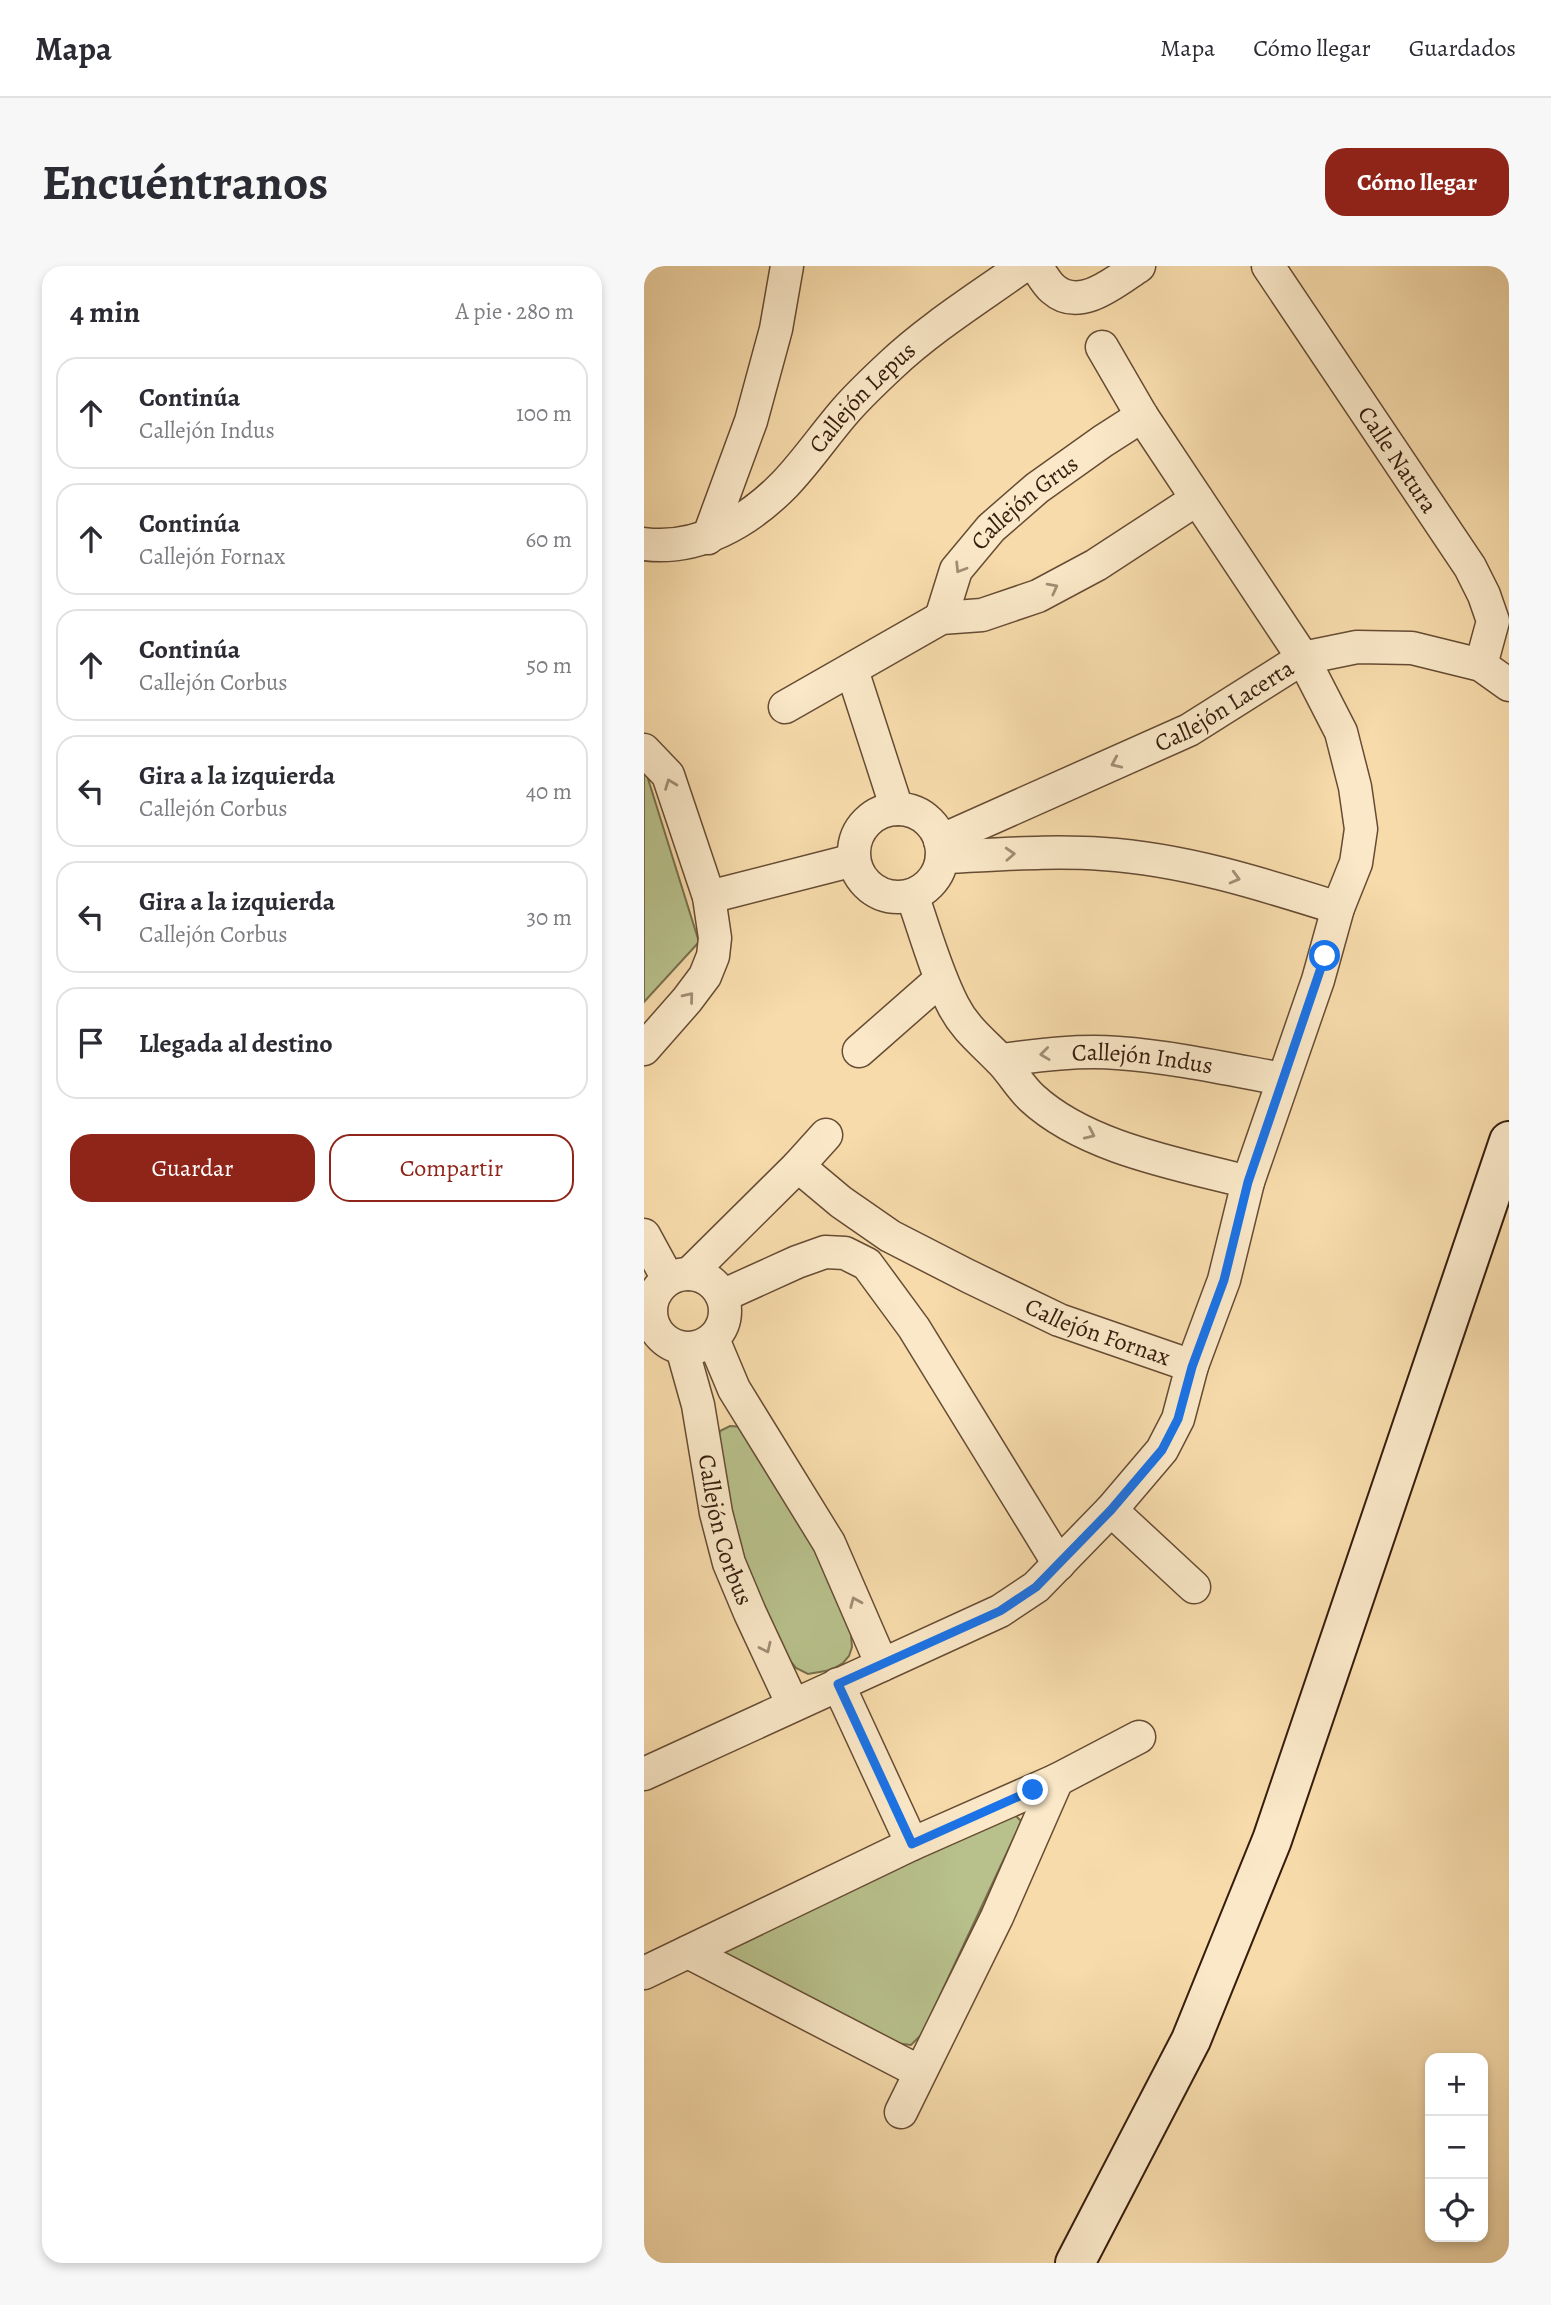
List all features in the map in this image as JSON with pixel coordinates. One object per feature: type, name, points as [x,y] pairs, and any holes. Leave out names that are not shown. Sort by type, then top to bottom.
[{"type":"main road","points":[[1075,2263],[1191,2040],[1272,1840],[1509,1141]]},
{"type":"street","points":[[708,538],[751,421],[776,329],[787,266]]},
{"type":"street","name":"Callejón Lepus","points":[[644,544],[684,545],[708,538],[764,504],[786,483],[847,409],[894,362],[1023,266]]},
{"type":"street","points":[[1057,292],[1083,298],[1139,266]]},
{"type":"street","name":"Calle Natura","points":[[1268,266],[1470,567],[1493,621],[1481,665]]},
{"type":"street","points":[[1102,347],[1142,416],[1303,658],[1357,647],[1412,648],[1481,665],[1509,685]]},
{"type":"street","name":"Callejón Grus","points":[[941,618],[956,570],[991,528],[1037,488],[1142,416]]},
{"type":"street","points":[[785,706],[941,618],[982,615],[1038,596],[1096,565],[1197,499]]},
{"type":"street","name":"Callejón Lacerta","points":[[941,849],[1189,730],[1303,658],[1341,733],[1355,787],[1361,829],[1356,863],[1338,908],[1318,980],[1282,1079]]},
{"type":"street","points":[[852,670],[897,809]]},
{"type":"street","points":[[644,750],[668,775],[709,897],[715,938],[713,956],[705,976],[644,1049]]},
{"type":"street","points":[[897,809],[925,817],[934,828],[941,849],[937,873],[926,886],[912,895],[893,897],[875,891],[861,877],[854,860],[855,841],[864,825],[879,813],[897,809]]},
{"type":"street","points":[[941,849],[1104,854],[1188,866],[1278,889],[1338,908]]},
{"type":"street","points":[[709,897],[854,860]]},
{"type":"street","points":[[912,895],[953,1007],[972,1035],[1001,1060],[1032,1098],[1069,1124],[1118,1147],[1248,1182]]},
{"type":"street","points":[[859,1051],[941,979]]},
{"type":"street","name":"Callejón Indus","points":[[1001,1060],[1055,1053],[1117,1053],[1175,1059],[1282,1079]]},
{"type":"street","points":[[1192,1367],[1224,1280],[1248,1182],[1282,1079]]},
{"type":"street","points":[[678,1277],[702,1277],[714,1285],[722,1296],[725,1307],[720,1330],[713,1339],[693,1348],[671,1345],[649,1331],[651,1302],[657,1289],[678,1277],[798,1166],[826,1135]]},
{"type":"street","name":"Callejón Fornax","points":[[798,1166],[841,1202],[890,1236],[968,1276],[1059,1320],[1192,1367],[1178,1419],[1162,1450],[1111,1510],[1036,1587],[1000,1611],[882,1665]]},
{"type":"street","points":[[644,1235],[678,1277]]},
{"type":"street","points":[[722,1296],[825,1252],[845,1253],[867,1264],[914,1328],[1059,1564]]},
{"type":"street","points":[[644,1774],[882,1665],[829,1543],[734,1389],[713,1339]]},
{"type":"street","name":"Callejón Corbus","points":[[682,1348],[704,1435],[716,1513],[729,1563],[793,1705]]},
{"type":"street","points":[[704,1435],[711,1421],[723,1413],[737,1415],[754,1423]]},
{"type":"street","points":[[1111,1510],[1157,1552],[1183,1589]]},
{"type":"street","points":[[838,1684],[912,1844]]},
{"type":"street","points":[[644,1973],[912,1844],[1057,1780],[1139,1737]]},
{"type":"street","points":[[901,2112],[997,1917],[1057,1780]]},
{"type":"street","points":[[688,1952],[920,2072]]},
{"type":"green space","points":[[644,766],[699,942],[644,1002]]},
{"type":"green space","points":[[730,1426],[743,1427],[818,1542],[850,1624],[852,1647],[849,1656],[831,1670],[808,1674],[796,1668],[781,1650],[730,1526],[718,1437],[720,1431]]},
{"type":"green space","points":[[1012,1815],[1021,1821],[1017,1831],[922,2034],[911,2045],[895,2043],[730,1962],[720,1950]]},
{"type":"route","points":[[1033,1790],[912,1844],[838,1684],[1000,1611],[1036,1587],[1111,1510],[1162,1450],[1178,1419],[1192,1367],[1224,1280],[1248,1182],[1325,956]]}]
